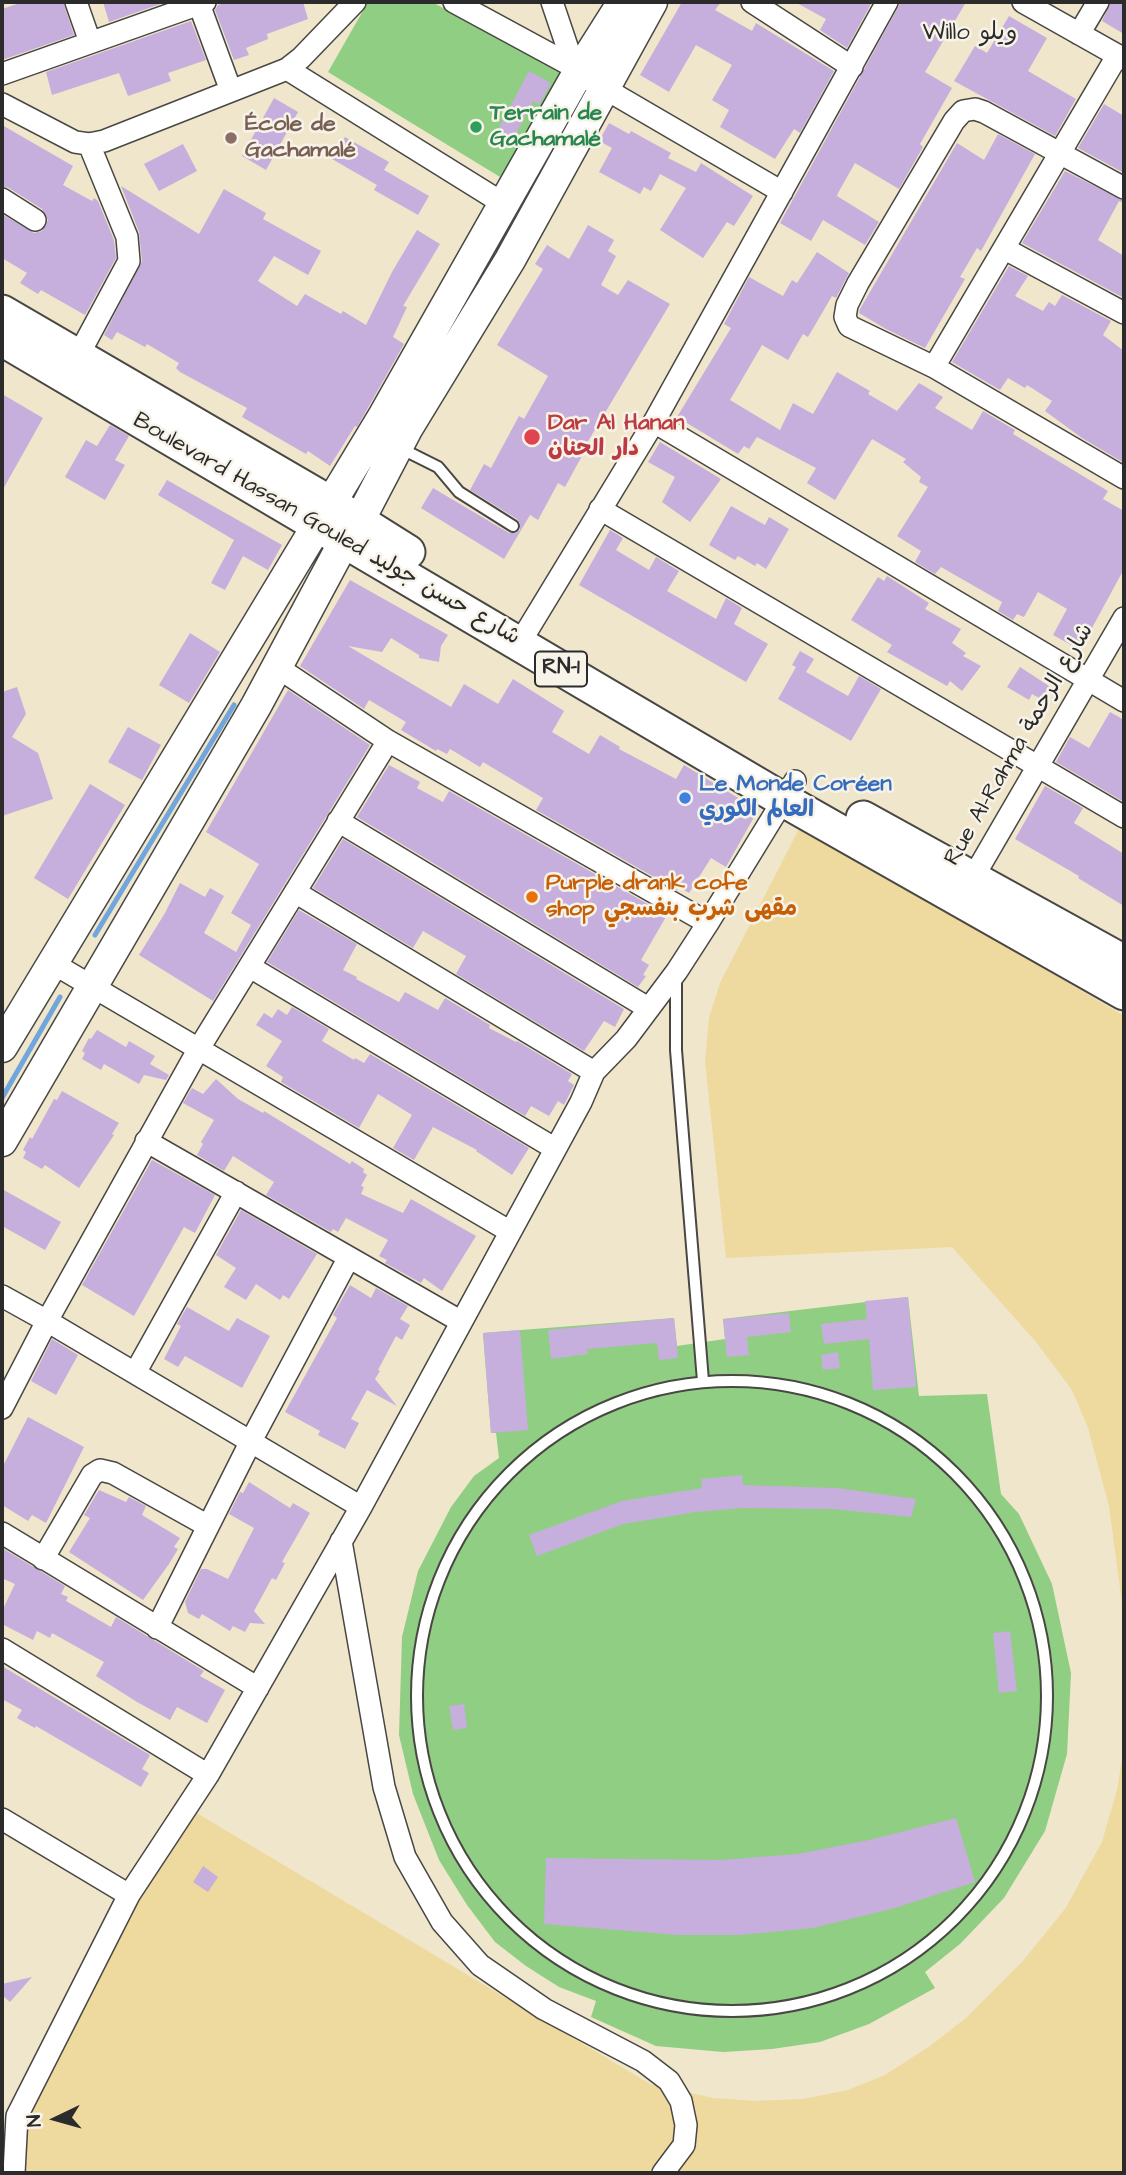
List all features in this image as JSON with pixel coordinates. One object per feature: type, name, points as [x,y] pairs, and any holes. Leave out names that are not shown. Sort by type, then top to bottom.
[{"type":"main road","points":[[2,1141],[277,667],[384,415],[504,204],[576,70],[623,2]]},
{"type":"main road","points":[[2,1047],[338,523],[397,446],[510,260],[652,2]]},
{"type":"main road","name":"Boulevard Hassan Gouled شارع حسن جوليد","points":[[2,312],[78,356],[197,440]]},
{"type":"main road","name":"Boulevard Hassan Gouled شارع حسن جوليد","points":[[2,339],[197,440],[789,790],[967,889],[1124,962]]},
{"type":"main road","name":"Boulevard Hassan Gouled شارع حسن جوليد","points":[[967,889],[1124,993]]},
{"type":"street","points":[[76,2],[90,42]]},
{"type":"street","points":[[2,104],[65,138],[89,144],[104,141],[287,69],[302,58],[355,2]]},
{"type":"street","points":[[454,2],[576,70],[605,90],[782,192]]},
{"type":"street","points":[[551,2],[576,70]]},
{"type":"street","points":[[752,2],[852,67]]},
{"type":"street","points":[[525,636],[654,422],[887,2]]},
{"type":"street","points":[[934,367],[1121,57],[1023,2]]},
{"type":"street","points":[[1079,34],[1098,2]]},
{"type":"street","points":[[2,74],[202,3],[231,91]]},
{"type":"street","points":[[287,69],[504,204]]},
{"type":"street","points":[[1124,188],[975,108],[963,111],[954,121],[858,283],[847,305],[845,317],[849,326],[934,367],[1124,478]]},
{"type":"street","points":[[78,356],[129,261],[127,237],[89,144]]},
{"type":"street","points":[[2,199],[34,220]]},
{"type":"street","points":[[1005,249],[1124,313]]},
{"type":"street","points":[[654,422],[1124,701]]},
{"type":"street","points":[[600,509],[1124,817]]},
{"type":"street","name":"Rue Al-Rahma شارع الرحمة","points":[[967,889],[1124,618]]},
{"type":"street","points":[[277,667],[388,741],[708,923]]},
{"type":"street","points":[[2,1408],[47,1321],[198,1050],[388,741]]},
{"type":"street","points":[[14,2173],[9,2111],[130,1895],[208,1774],[341,1541],[594,1072],[626,1039],[677,971],[789,790]]},
{"type":"street","points":[[338,821],[648,1008]]},
{"type":"street","points":[[295,892],[594,1072]]},
{"type":"street","points":[[54,964],[509,1231]]},
{"type":"street","points":[[250,967],[554,1148]]},
{"type":"street","points":[[146,1141],[460,1321]]},
{"type":"street","points":[[135,1373],[236,1192]]},
{"type":"street","points":[[157,1628],[251,1441],[348,1259]]},
{"type":"street","points":[[2,1296],[360,1507]]},
{"type":"street","points":[[43,1559],[92,1475],[100,1470],[113,1473],[208,1526]]},
{"type":"street","points":[[2,1533],[258,1688]]},
{"type":"street","points":[[341,1541],[384,1787],[405,1857],[442,1922],[480,1965],[544,2009],[643,2061],[669,2081],[681,2102],[686,2124],[684,2145],[663,2173]]},
{"type":"street","points":[[2,1649],[208,1774]]},
{"type":"street","points":[[2,1819],[130,1895]]},
{"type":"lane","points":[[397,446],[438,467],[459,492],[513,526]]},
{"type":"lane","points":[[677,971],[676,1050],[703,1381]]},
{"type":"lane","points":[[703,1381],[762,1382],[821,1393],[877,1416],[927,1448],[970,1490],[1004,1539],[1029,1594],[1043,1652],[1046,1713],[1037,1772],[1018,1829],[987,1881],[948,1926],[901,1963],[848,1991],[790,2007],[731,2013],[672,2007],[614,1990],[561,1962],[514,1924],[475,1879],[445,1827],[426,1770],[418,1710],[420,1650],[435,1592],[460,1537],[495,1488],[538,1447],[588,1414],[644,1392],[703,1381]]},
{"type":"green space","name":"Terrain de Gachamalé","points":[[368,2],[432,2],[564,73],[505,180],[328,72]]},
{"type":"green space","points":[[908,1297],[919,1396],[987,1394],[1001,1494],[1019,1514],[1052,1584],[1071,1673],[1067,1754],[1045,1831],[1004,1898],[960,1944],[925,1972],[935,1988],[869,2024],[820,2042],[723,2052],[656,2046],[591,2017],[596,2001],[559,1987],[495,1942],[467,1905],[439,1860],[413,1794],[399,1735],[402,1637],[418,1571],[451,1507],[474,1476],[499,1458],[496,1433],[491,1433],[483,1333],[674,1318],[677,1346],[725,1339],[723,1319]]},
{"type":"sand","points":[[801,825],[1124,1016],[1124,1618],[1109,1506],[1088,1428],[1072,1390],[1036,1342],[952,1247],[726,1258],[705,1062],[709,1018],[720,983]]},
{"type":"sand","points":[[1124,1747],[1124,2173],[7,2173],[6,2125],[190,1809],[650,2084],[713,2098],[755,2101],[803,2099],[848,2090],[885,2075],[930,2046],[966,2018],[1022,1962],[1065,1909],[1102,1842],[1117,1790]]},
{"type":"building","points":[[23,2],[63,2],[74,35],[2,60],[2,9]]},
{"type":"building","points":[[103,2],[166,2],[109,22]]},
{"type":"building","points":[[228,2],[303,2],[308,19],[267,34],[268,39],[246,48],[249,55],[234,60],[215,10],[218,5]]},
{"type":"building","points":[[682,2],[721,2],[715,10],[752,31],[756,23],[834,71],[800,133],[794,129],[775,159],[720,127],[729,110],[712,100],[732,65],[696,45],[669,92],[640,75]]},
{"type":"building","points":[[795,2],[872,2],[847,48],[820,30],[826,19]]},
{"type":"building","points":[[901,2],[966,2],[925,72],[952,88],[920,144],[923,147],[899,189],[855,163],[838,193],[837,196],[879,222],[865,245],[823,220],[811,241],[780,223]]},
{"type":"building","points":[[1111,2],[1124,2],[1124,34],[1102,21]]},
{"type":"building","points":[[1009,16],[1047,38],[1028,71],[1076,99],[1055,136],[954,81],[975,46],[987,53]]},
{"type":"building","points":[[191,21],[206,60],[168,73],[171,81],[128,96],[119,73],[52,95],[46,72]]},
{"type":"building","points":[[529,71],[551,83],[539,105],[533,101],[512,142],[496,133]]},
{"type":"building","points":[[274,98],[298,112],[266,170],[242,156]]},
{"type":"building","points":[[1104,104],[1124,116],[1124,173],[1078,148]]},
{"type":"building","points":[[609,123],[629,134],[631,131],[671,153],[668,158],[696,172],[701,163],[753,196],[734,226],[727,222],[703,258],[660,230],[686,188],[660,174],[651,191],[644,187],[640,194],[599,172],[612,148],[599,141]]},
{"type":"building","points":[[2,125],[73,166],[63,185],[92,201],[94,198],[98,201],[114,240],[116,258],[85,315],[41,290],[38,294],[20,283],[27,273],[2,258],[2,214],[34,233],[42,231],[48,220],[42,209],[2,186]]},
{"type":"building","points":[[998,134],[1035,154],[981,251],[977,248],[960,277],[965,279],[925,348],[859,313],[957,143],[984,160]]},
{"type":"building","points":[[345,137],[389,162],[384,170],[429,196],[418,215],[374,190],[377,185],[332,159]]},
{"type":"building","points":[[183,144],[197,171],[159,191],[144,164]]},
{"type":"building","points":[[1065,171],[1124,201],[1119,201],[1098,240],[1124,256],[1124,298],[1022,243]]},
{"type":"building","points":[[121,186],[199,234],[224,189],[266,213],[263,219],[321,251],[308,275],[274,256],[258,281],[297,306],[305,294],[366,325],[392,272],[417,230],[440,244],[403,306],[407,307],[393,337],[404,344],[357,427],[355,426],[330,466],[308,451],[306,454],[242,417],[247,408],[180,372],[176,368],[179,363],[147,344],[145,347],[117,332],[112,340],[104,335],[142,261],[139,232]]},
{"type":"building","points":[[588,225],[614,240],[608,251],[616,256],[601,285],[618,295],[628,280],[670,304],[581,453],[583,454],[565,487],[558,483],[538,520],[530,515],[504,559],[421,508],[433,488],[509,533],[520,530],[517,519],[470,490],[484,464],[491,468],[519,416],[524,419],[548,376],[497,345],[543,269],[535,264],[547,245],[569,259]]},
{"type":"building","points":[[817,252],[849,273],[836,298],[832,296],[808,337],[803,334],[788,360],[762,345],[730,400],[780,430],[793,403],[813,414],[837,372],[897,411],[919,383],[943,397],[935,408],[972,430],[983,411],[1015,430],[1013,434],[1108,491],[1103,499],[1124,511],[1124,569],[1080,650],[1053,635],[1067,609],[1038,592],[1024,617],[1017,614],[1013,620],[998,611],[1002,602],[941,567],[935,574],[915,562],[921,551],[897,536],[928,487],[919,482],[921,477],[903,462],[906,459],[872,439],[835,500],[807,483],[816,468],[757,437],[749,449],[744,446],[738,454],[677,417],[731,328],[724,324],[749,277],[783,296],[792,280],[797,283]]},
{"type":"building","points":[[1009,266],[1028,276],[1015,296],[1043,311],[1049,302],[1055,306],[1062,295],[1111,321],[1103,335],[1124,351],[1124,463],[1082,438],[1045,411],[1052,401],[1027,385],[1025,388],[1008,378],[1000,390],[952,362]]},
{"type":"building","points":[[2,394],[43,418],[2,491]]},
{"type":"building","points":[[110,425],[129,436],[115,460],[125,465],[105,500],[65,477],[86,440],[97,446]]},
{"type":"building","points":[[660,442],[721,479],[690,522],[662,502],[675,477],[648,462]]},
{"type":"building","points":[[167,480],[282,545],[268,570],[243,556],[225,590],[211,583],[234,540],[158,495]]},
{"type":"building","points":[[731,506],[765,525],[769,517],[789,529],[766,569],[738,556],[735,560],[709,545]]},
{"type":"building","points":[[610,530],[623,538],[616,550],[649,570],[656,557],[679,571],[667,591],[716,619],[726,598],[742,608],[734,624],[768,644],[746,682],[579,585]]},
{"type":"building","points":[[887,576],[929,603],[925,609],[961,629],[952,643],[966,653],[963,656],[981,666],[962,691],[950,681],[947,686],[887,652],[892,645],[851,620],[878,577],[884,581]]},
{"type":"building","points":[[350,580],[448,635],[441,646],[439,662],[419,658],[419,655],[391,638],[382,652],[348,646],[451,707],[464,684],[498,704],[513,679],[564,711],[552,732],[589,754],[600,735],[620,747],[619,749],[676,779],[684,765],[758,810],[726,867],[711,858],[689,893],[679,887],[677,890],[536,810],[543,798],[483,762],[480,767],[450,749],[447,754],[437,749],[436,751],[401,730],[406,722],[369,700],[364,709],[300,666]]},
{"type":"building","points":[[190,633],[220,652],[189,703],[159,685]]},
{"type":"building","points":[[800,651],[814,659],[806,672],[848,696],[859,676],[881,689],[851,741],[778,699],[796,667],[792,665]]},
{"type":"building","points":[[1020,667],[1049,686],[1041,699],[1032,694],[1029,700],[1007,687]]},
{"type":"building","points":[[17,687],[26,714],[12,737],[38,753],[53,799],[2,816],[2,692]]},
{"type":"building","points":[[288,690],[370,745],[213,1001],[139,955],[180,883],[205,897],[210,888],[224,896],[204,933],[236,952],[251,925],[231,913],[259,864],[206,832]]},
{"type":"building","points":[[1110,712],[1124,720],[1124,802],[1056,762],[1070,737],[1089,748]]},
{"type":"building","points":[[128,727],[161,745],[142,780],[108,762]]},
{"type":"building","points":[[389,765],[420,782],[417,788],[443,802],[449,791],[667,915],[641,960],[649,965],[643,975],[646,976],[638,987],[357,817]]},
{"type":"building","points":[[90,784],[125,805],[68,899],[34,878]]},
{"type":"building","points":[[1045,786],[1083,808],[1074,823],[1124,854],[1124,906],[1015,839]]},
{"type":"building","points":[[343,839],[624,1009],[615,1027],[604,1021],[584,1051],[456,974],[466,956],[423,931],[413,948],[313,888]]},
{"type":"building","points":[[299,910],[357,944],[343,970],[357,977],[356,979],[399,1002],[405,992],[438,1010],[445,998],[490,1025],[489,1028],[517,1041],[572,1074],[568,1081],[574,1085],[564,1105],[558,1101],[549,1116],[531,1106],[525,1116],[267,962]]},
{"type":"building","points":[[292,1007],[329,1029],[322,1041],[364,1063],[370,1054],[529,1148],[512,1175],[477,1150],[433,1127],[414,1160],[393,1148],[412,1115],[378,1094],[359,1128],[281,1082],[283,1077],[266,1066],[282,1041],[256,1025],[264,1013],[272,1018],[278,1009],[287,1015]]},
{"type":"building","points":[[97,1030],[126,1047],[129,1041],[155,1056],[150,1064],[169,1075],[166,1080],[144,1075],[139,1084],[104,1064],[101,1070],[82,1059],[85,1053],[82,1051]]},
{"type":"building","points":[[216,1079],[238,1099],[263,1113],[264,1111],[350,1164],[352,1161],[364,1169],[363,1172],[367,1175],[361,1186],[364,1187],[361,1194],[403,1213],[411,1199],[476,1236],[442,1291],[424,1278],[421,1283],[385,1263],[387,1260],[379,1256],[388,1240],[346,1218],[338,1232],[333,1229],[331,1232],[266,1195],[274,1182],[233,1156],[224,1171],[197,1155],[214,1120],[183,1103],[192,1088],[203,1094]]},
{"type":"building","points":[[62,1091],[119,1123],[79,1188],[45,1165],[42,1169],[23,1158],[26,1152],[23,1150],[30,1137],[32,1139],[54,1099],[57,1100]]},
{"type":"building","points":[[152,1160],[215,1195],[195,1233],[184,1227],[134,1316],[82,1285]]},
{"type":"building","points":[[2,1189],[61,1222],[45,1250],[2,1226]]},
{"type":"building","points":[[241,1210],[317,1254],[289,1299],[283,1295],[280,1300],[256,1284],[246,1300],[224,1287],[236,1268],[216,1255]]},
{"type":"building","points":[[350,1285],[371,1298],[376,1288],[408,1306],[400,1319],[410,1325],[402,1340],[396,1336],[375,1379],[397,1406],[367,1390],[351,1419],[359,1423],[345,1449],[318,1435],[320,1431],[285,1412],[337,1318],[333,1315]]},
{"type":"building","points":[[908,1297],[916,1387],[873,1390],[869,1339],[824,1344],[821,1324],[867,1319],[865,1301]]},
{"type":"building","points":[[187,1307],[229,1331],[237,1318],[270,1336],[242,1388],[185,1356],[178,1367],[164,1359],[181,1326],[177,1324]]},
{"type":"building","points":[[789,1313],[791,1332],[747,1337],[749,1355],[727,1357],[723,1319]]},
{"type":"building","points":[[674,1318],[678,1358],[659,1360],[657,1343],[587,1349],[588,1354],[551,1359],[548,1330]]},
{"type":"building","points":[[520,1330],[528,1430],[491,1433],[483,1333]]},
{"type":"building","points":[[52,1339],[78,1355],[56,1395],[31,1381]]},
{"type":"building","points":[[838,1352],[840,1368],[823,1370],[821,1355]]},
{"type":"building","points":[[28,1417],[84,1447],[46,1523],[32,1515],[28,1521],[2,1505],[2,1468]]},
{"type":"building","points":[[742,1475],[743,1485],[837,1488],[916,1499],[911,1517],[833,1509],[744,1508],[696,1512],[623,1524],[537,1556],[529,1535],[622,1501],[702,1488],[701,1479]]},
{"type":"building","points":[[249,1482],[290,1508],[293,1503],[310,1513],[282,1562],[285,1563],[276,1580],[272,1578],[254,1611],[265,1624],[250,1623],[245,1632],[233,1626],[230,1631],[202,1614],[199,1619],[188,1613],[185,1602],[201,1569],[228,1579],[254,1528],[229,1514],[240,1492],[243,1493]]},
{"type":"building","points":[[99,1490],[126,1502],[129,1497],[146,1506],[142,1515],[180,1538],[174,1547],[178,1549],[143,1600],[69,1552],[90,1518],[84,1515]]},
{"type":"building","points":[[2,1548],[65,1586],[61,1594],[68,1597],[66,1601],[111,1627],[116,1617],[204,1671],[200,1676],[225,1690],[207,1723],[177,1707],[170,1720],[137,1702],[96,1676],[104,1662],[52,1633],[50,1638],[37,1631],[33,1640],[2,1624],[2,1611],[15,1584],[4,1579],[2,1584]]},
{"type":"building","points":[[1010,1631],[1017,1691],[999,1693],[993,1633]]},
{"type":"building","points":[[2,1666],[150,1755],[142,1769],[149,1773],[141,1787],[36,1726],[35,1728],[17,1718],[22,1710],[2,1699]]},
{"type":"building","points":[[464,1704],[467,1728],[453,1730],[449,1706]]},
{"type":"building","points":[[956,1818],[975,1882],[895,1908],[813,1928],[740,1935],[678,1935],[544,1924],[546,1858],[721,1860],[798,1854],[869,1840]]},
{"type":"building","points":[[203,1866],[218,1877],[208,1892],[193,1882]]},
{"type":"building","points":[[32,1977],[10,2002],[2,1995],[2,1984]]},
{"type":"waterway","points":[[95,935],[234,705]]},
{"type":"waterway","points":[[2,1098],[60,997]]},
{"type":"place","name":"Terrain de Gachamalé","points":[[476,127]]},
{"type":"place","name":"École de Gachamalé","points":[[231,138]]},
{"type":"place","name":"Dar Al Hanan دار الحنان","points":[[532,437]]},
{"type":"place","name":"Le Monde Coréen العالم الكوري","points":[[685,798]]},
{"type":"place","name":"Purple drank cofe shop مقهى شرب بنفسجي","points":[[532,897]]},
{"type":"district","name":"Willo ويلو","points":[[970,34]]}]
